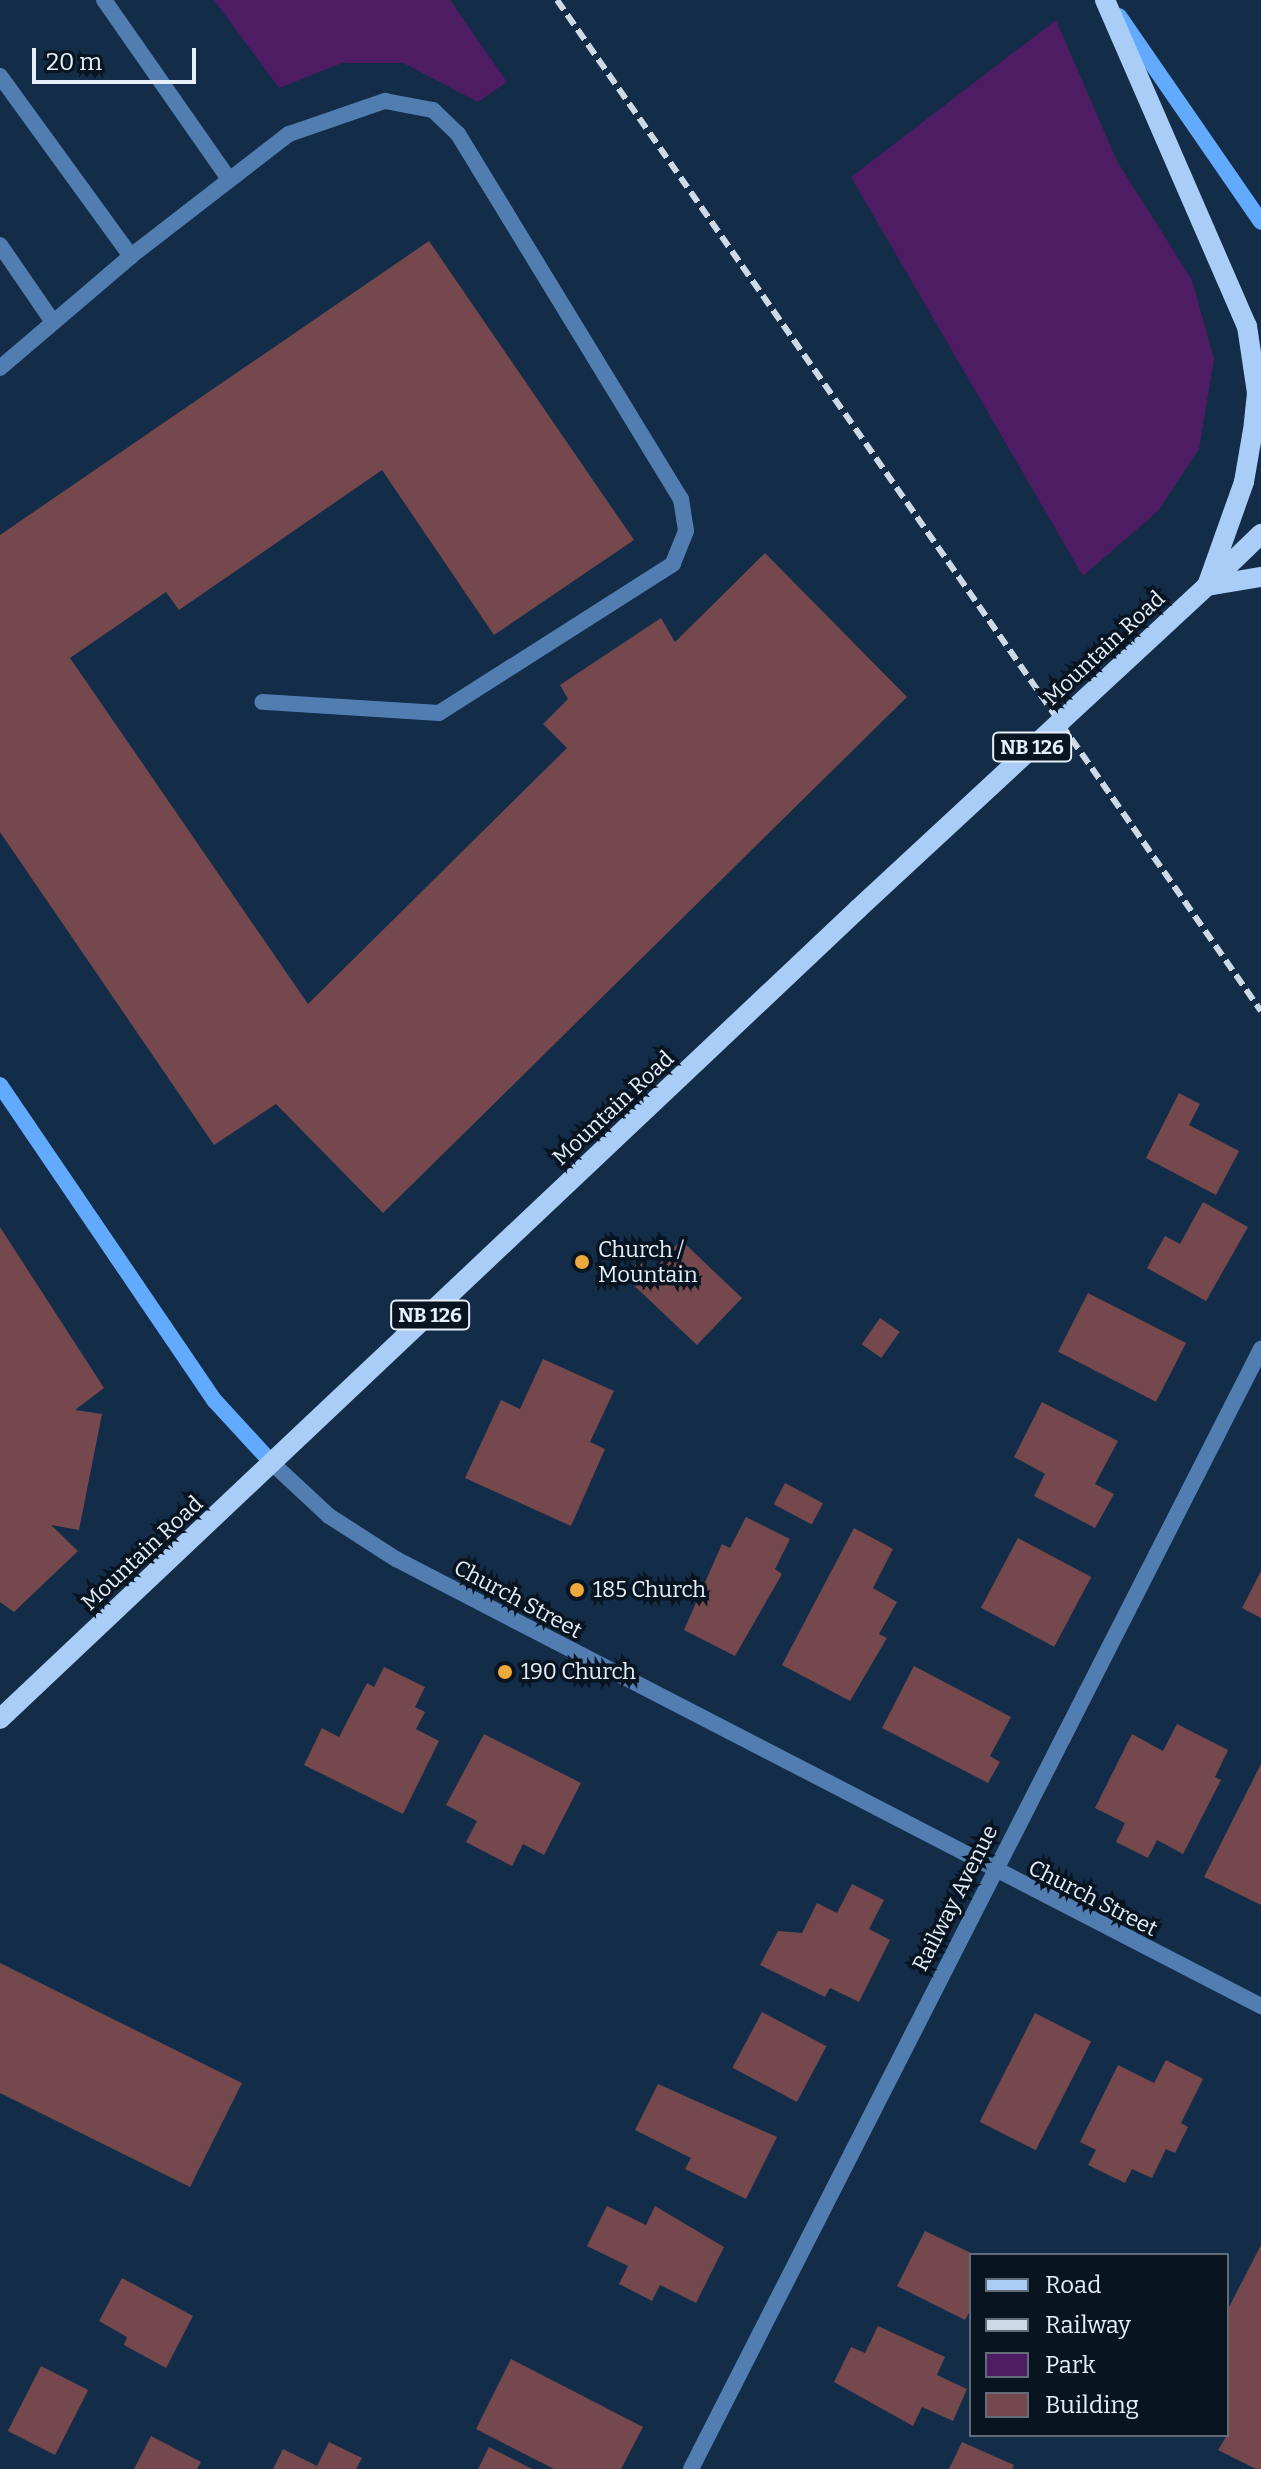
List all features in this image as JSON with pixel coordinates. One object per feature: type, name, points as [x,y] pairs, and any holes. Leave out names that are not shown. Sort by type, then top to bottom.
[{"type":"main road","points":[[1106,0],[1247,326],[1257,393],[1254,424],[1244,482],[1207,586],[1261,577]]},
{"type":"main road","name":"Mountain Road","points":[[0,1719],[858,909],[1261,534]]},
{"type":"street","points":[[104,0],[229,179]]},
{"type":"street","points":[[1106,0],[1261,222]]},
{"type":"street","points":[[0,76],[131,256]]},
{"type":"street","points":[[0,368],[131,256],[289,134],[385,101],[433,110],[458,134],[681,499],[686,531],[673,564],[439,713],[262,702]]},
{"type":"street","points":[[0,245],[53,322]]},
{"type":"street","name":"Church Street","points":[[0,1085],[215,1401],[272,1463],[329,1516],[396,1559],[993,1872],[1261,2006]]},
{"type":"street","name":"Railway Avenue","points":[[691,2469],[1261,1349]]},
{"type":"green space","points":[[214,0],[450,0],[507,82],[478,102],[403,63],[342,63],[279,88]]},
{"type":"green space","points":[[1056,20],[1117,161],[1192,280],[1214,359],[1199,449],[1158,511],[1083,576],[851,177]]},
{"type":"building","points":[[429,241],[634,540],[494,635],[382,470],[179,610],[166,592],[70,658],[308,1004],[567,748],[543,724],[568,699],[560,685],[661,618],[675,642],[765,553],[907,697],[383,1213],[276,1104],[214,1145],[0,832],[0,535]]},
{"type":"building","points":[[1179,1093],[1200,1104],[1189,1125],[1239,1151],[1216,1195],[1146,1158]]},
{"type":"building","points":[[1203,1202],[1248,1227],[1206,1301],[1147,1268],[1165,1236],[1180,1244]]},
{"type":"building","points":[[0,1227],[104,1388],[75,1410],[102,1414],[79,1530],[51,1525],[78,1551],[14,1612],[0,1602]]},
{"type":"building","points":[[681,1240],[742,1298],[697,1345],[625,1277],[639,1261],[651,1272]]},
{"type":"building","points":[[1088,1293],[1186,1343],[1156,1402],[1058,1352]]},
{"type":"building","points":[[880,1318],[900,1332],[881,1358],[862,1344]]},
{"type":"building","points":[[543,1359],[614,1391],[590,1442],[605,1449],[571,1526],[465,1478],[501,1400],[520,1409]]},
{"type":"building","points":[[1042,1402],[1118,1441],[1095,1484],[1114,1494],[1095,1528],[1034,1496],[1045,1474],[1014,1457]]},
{"type":"building","points":[[785,1483],[823,1503],[812,1524],[774,1504]]},
{"type":"building","points":[[746,1517],[790,1539],[775,1569],[782,1574],[735,1656],[684,1630],[722,1544],[730,1548]]},
{"type":"building","points":[[854,1528],[893,1549],[873,1588],[897,1602],[879,1634],[887,1638],[850,1701],[782,1665]]},
{"type":"building","points":[[1018,1538],[1091,1577],[1054,1647],[981,1608]]},
{"type":"building","points":[[1261,1571],[1261,1618],[1242,1608]]},
{"type":"building","points":[[914,1666],[1011,1717],[990,1756],[1000,1762],[988,1783],[882,1728]]},
{"type":"building","points":[[384,1667],[425,1687],[415,1707],[425,1712],[416,1729],[439,1741],[403,1814],[304,1765],[322,1728],[339,1737],[367,1683],[374,1687]]},
{"type":"building","points":[[1177,1724],[1228,1750],[1215,1777],[1221,1780],[1183,1854],[1157,1840],[1148,1858],[1116,1842],[1125,1823],[1095,1808],[1132,1734],[1163,1751]]},
{"type":"building","points":[[484,1734],[581,1783],[544,1855],[523,1844],[512,1866],[466,1842],[477,1821],[446,1805]]},
{"type":"building","points":[[1261,1764],[1261,1905],[1204,1877]]},
{"type":"building","points":[[852,1884],[884,1900],[869,1929],[890,1940],[859,2002],[830,1988],[825,1997],[760,1965],[778,1931],[802,1933],[817,1903],[837,1913]]},
{"type":"building","points":[[0,1963],[242,2083],[190,2187],[0,2093]]},
{"type":"building","points":[[762,2012],[826,2046],[797,2102],[732,2068]]},
{"type":"building","points":[[1035,2013],[1091,2042],[1036,2150],[980,2122]]},
{"type":"building","points":[[1166,2060],[1203,2079],[1181,2123],[1188,2127],[1175,2153],[1166,2149],[1152,2178],[1132,2169],[1125,2183],[1088,2165],[1096,2150],[1080,2142],[1118,2065],[1154,2083]]},
{"type":"building","points":[[658,2084],[777,2137],[746,2199],[685,2169],[691,2158],[635,2130]]},
{"type":"building","points":[[607,2206],[646,2225],[655,2206],[724,2247],[696,2303],[660,2285],[652,2301],[619,2284],[628,2266],[587,2246]]},
{"type":"building","points":[[925,2231],[971,2253],[969,2313],[965,2320],[897,2286]]},
{"type":"building","points":[[1261,2245],[1261,2469],[1218,2450],[1226,2437],[1229,2437],[1229,2307]]},
{"type":"building","points":[[122,2278],[193,2316],[166,2368],[124,2345],[127,2337],[99,2321]]},
{"type":"building","points":[[878,2326],[945,2357],[937,2375],[967,2389],[953,2421],[922,2407],[913,2426],[834,2382],[851,2347],[865,2353]]},
{"type":"building","points":[[511,2359],[643,2427],[621,2469],[554,2469],[476,2429]]},
{"type":"building","points":[[41,2366],[88,2390],[55,2455],[8,2431]]},
{"type":"building","points":[[151,2436],[201,2462],[197,2469],[134,2469]]},
{"type":"building","points":[[329,2442],[362,2458],[356,2469],[273,2469],[283,2449],[317,2466]]},
{"type":"building","points":[[962,2442],[1014,2465],[1012,2469],[949,2469]]},
{"type":"building","points":[[489,2447],[532,2469],[478,2469]]},
{"type":"railway","points":[[557,0],[1261,1011]]},
{"type":"place","name":"Church / Mountain","points":[[582,1262]]},
{"type":"place","name":"185 Church","points":[[577,1590]]},
{"type":"place","name":"190 Church","points":[[505,1672]]}]
